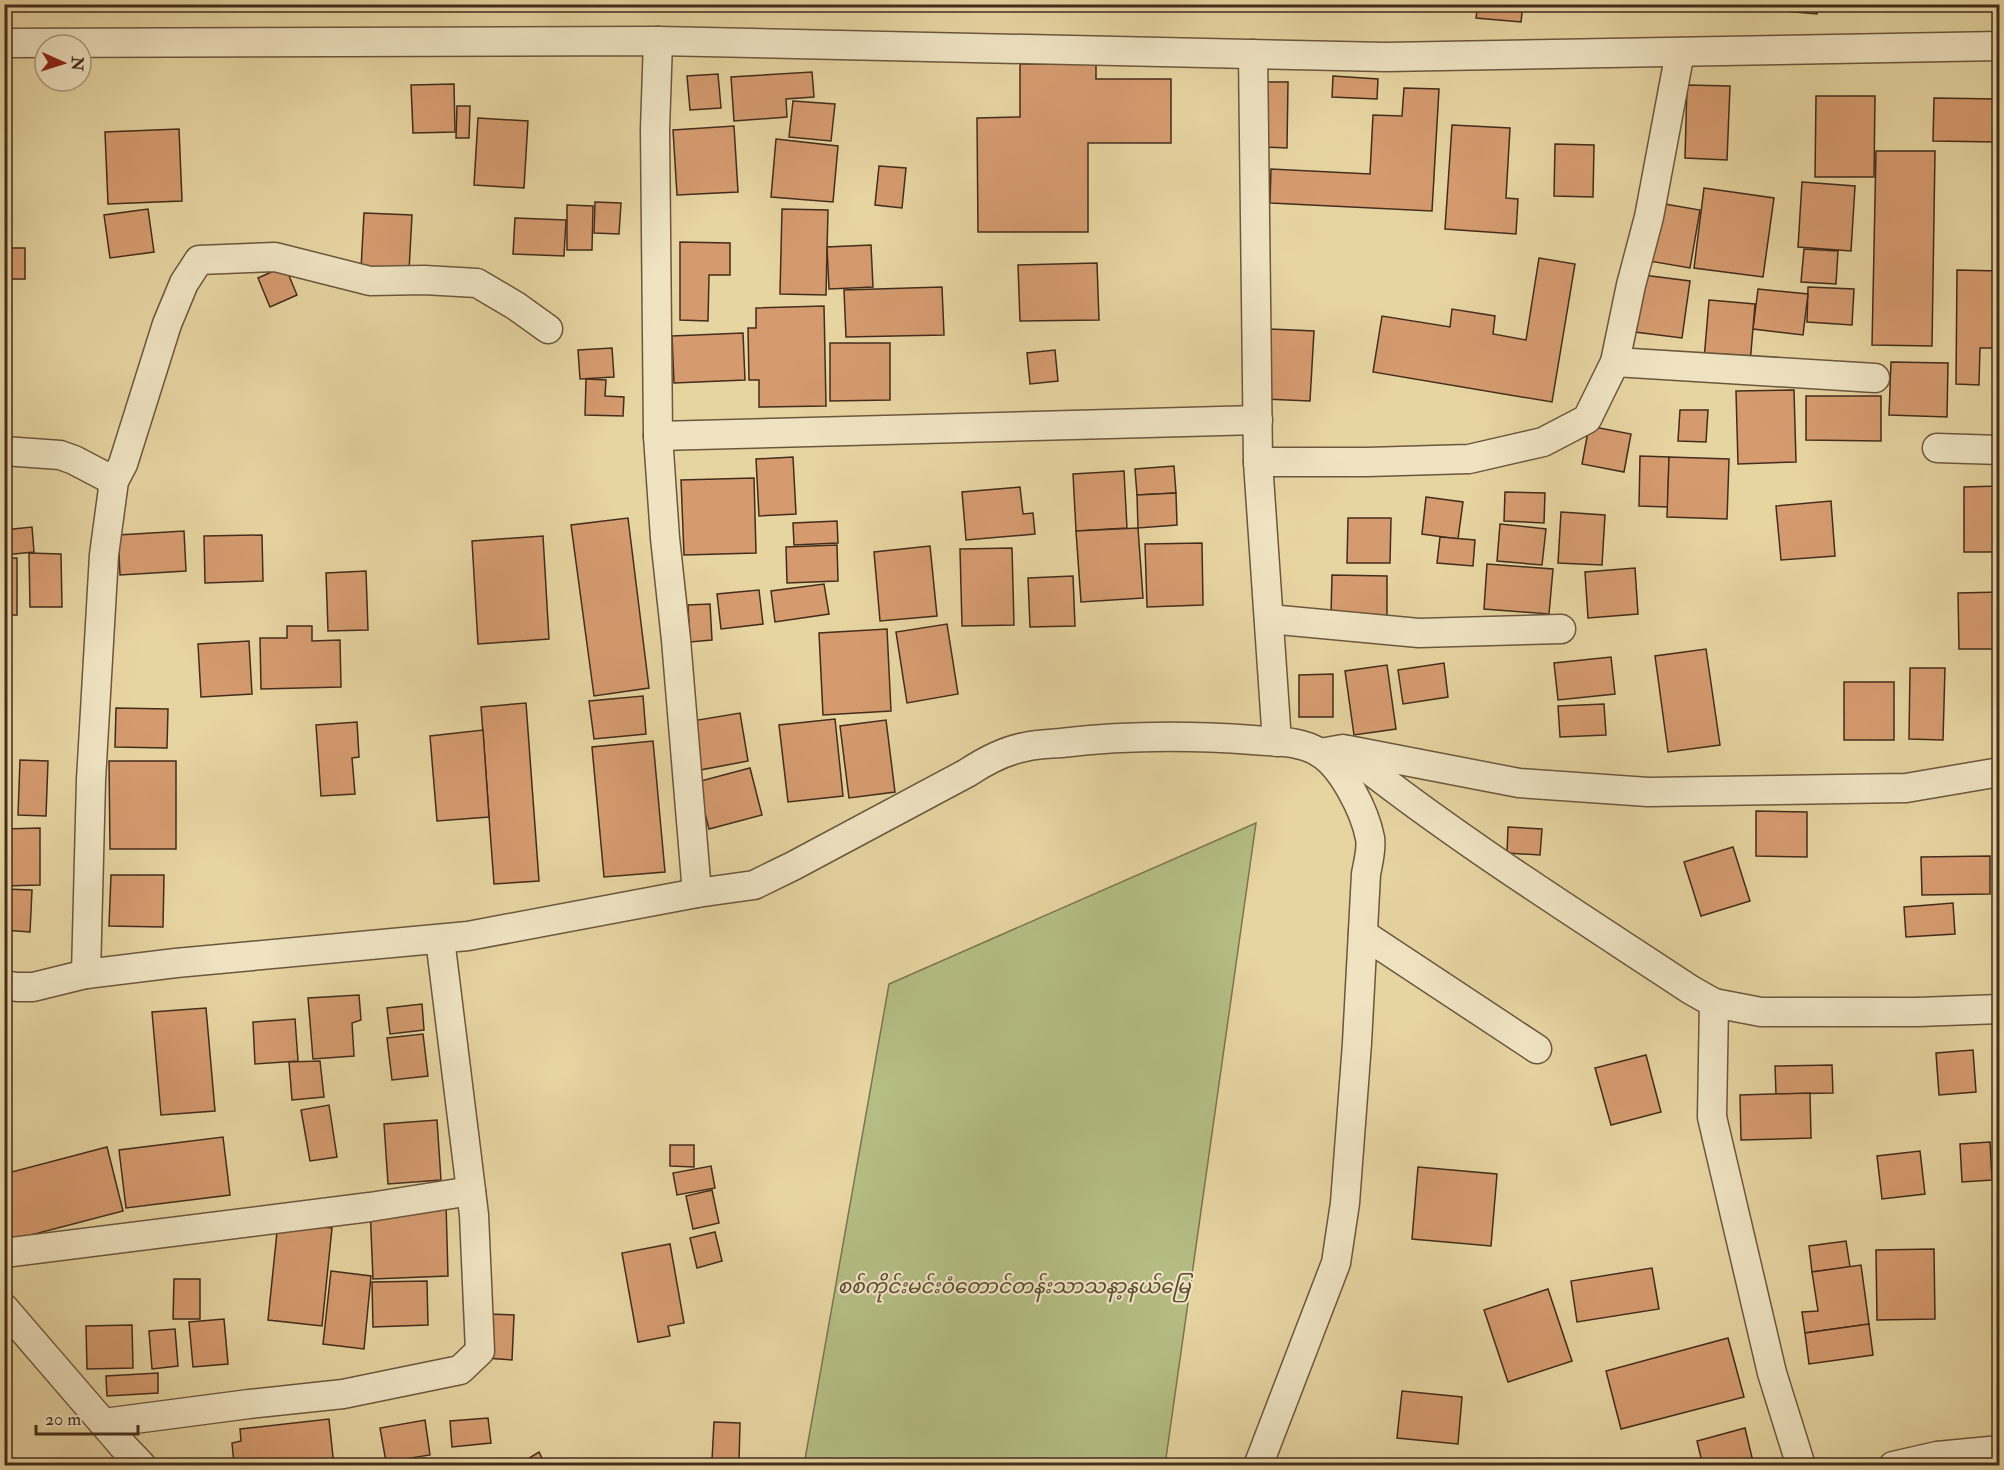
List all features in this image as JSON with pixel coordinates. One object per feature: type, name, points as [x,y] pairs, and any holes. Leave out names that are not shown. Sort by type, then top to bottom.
[{"type":"street","points":[[658,41],[655,129],[658,436],[665,538],[698,893]]},
{"type":"street","points":[[4,43],[658,41],[1386,57],[2000,46]]},
{"type":"street","points":[[1258,462],[1469,459],[1543,442],[1587,419],[1615,362],[1631,285],[1649,217],[1680,52]]},
{"type":"street","points":[[1253,54],[1258,462],[1277,742]]},
{"type":"street","points":[[86,974],[99,628],[104,555],[114,481],[123,464],[167,324],[184,283],[199,260],[275,257],[370,280],[477,283],[516,306],[548,329]]},
{"type":"street","points":[[1615,362],[1875,378]]},
{"type":"street","points":[[658,436],[1258,420]]},
{"type":"street","points":[[1937,448],[2000,450]]},
{"type":"street","points":[[4,451],[60,455],[114,481]]},
{"type":"street","points":[[1269,620],[1419,633],[1560,629]]},
{"type":"street","points":[[4,985],[16,987],[47,985],[86,974],[176,963],[468,936],[698,893],[754,885],[841,841],[991,758],[1024,747],[1092,739],[1148,735],[1204,736],[1298,744],[1519,783],[1648,792],[1906,788],[2000,772]]},
{"type":"street","points":[[1258,1466],[1335,1263],[1345,1203],[1370,839],[1358,804],[1336,767],[1331,751]]},
{"type":"street","points":[[1331,751],[1389,785],[1491,858],[1714,1003],[1761,1012],[1918,1012],[2000,1009]]},
{"type":"street","points":[[1363,934],[1537,1049]]},
{"type":"street","points":[[105,1423],[343,1394],[460,1370],[480,1351],[474,1215],[440,939]]},
{"type":"street","points":[[1714,1003],[1712,1117],[1772,1373],[1801,1466]]},
{"type":"street","points":[[4,1253],[370,1207],[471,1191]]},
{"type":"street","points":[[4,1308],[142,1466]]},
{"type":"street","points":[[1893,1466],[1937,1456],[2000,1450]]},
{"type":"green space","name":"စစ်ကိုင်းမင်းဝံတောင်တန်းသာသနာ့နယ်မြေ","points":[[1256,823],[1165,1465],[804,1465],[889,984]]},
{"type":"building","points":[[1478,4],[1523,4],[1521,22],[1476,18]]},
{"type":"building","points":[[1566,4],[1668,4],[1668,10],[1566,6]]},
{"type":"building","points":[[1760,4],[1818,4],[1817,14],[1760,9]]},
{"type":"building","points":[[1020,64],[1096,64],[1096,79],[1171,79],[1171,143],[1088,143],[1088,232],[978,232],[977,118],[1020,117]]},
{"type":"building","points":[[812,72],[814,97],[786,99],[787,117],[734,121],[731,77]]},
{"type":"building","points":[[718,74],[721,108],[690,110],[687,76]]},
{"type":"building","points":[[1333,76],[1378,79],[1377,99],[1332,97]]},
{"type":"building","points":[[1262,82],[1288,82],[1287,148],[1261,147]]},
{"type":"building","points":[[454,84],[455,132],[413,133],[411,85]]},
{"type":"building","points":[[1687,85],[1730,86],[1727,160],[1685,158]]},
{"type":"building","points":[[1404,88],[1439,89],[1432,211],[1270,203],[1271,169],[1370,174],[1373,115],[1402,116]]},
{"type":"building","points":[[1816,96],[1875,96],[1874,177],[1815,177]]},
{"type":"building","points":[[1934,98],[1997,99],[1996,142],[1933,141]]},
{"type":"building","points":[[793,101],[835,104],[831,141],[789,137]]},
{"type":"building","points":[[457,106],[470,106],[469,138],[456,138]]},
{"type":"building","points":[[478,118],[528,121],[524,188],[474,185]]},
{"type":"building","points":[[1452,125],[1510,128],[1506,198],[1518,199],[1516,234],[1445,229]]},
{"type":"building","points":[[734,126],[738,192],[677,195],[673,130]]},
{"type":"building","points":[[179,129],[182,201],[108,204],[105,132]]},
{"type":"building","points":[[776,139],[838,146],[833,202],[771,197]]},
{"type":"building","points":[[1555,144],[1594,145],[1593,197],[1554,196]]},
{"type":"building","points":[[1876,151],[1935,151],[1932,346],[1872,345]]},
{"type":"building","points":[[879,166],[906,168],[902,208],[875,205]]},
{"type":"building","points":[[1802,182],[1855,186],[1851,251],[1798,247]]},
{"type":"building","points":[[1704,188],[1774,198],[1763,277],[1694,268]]},
{"type":"building","points":[[595,202],[621,203],[619,234],[594,233]]},
{"type":"building","points":[[1659,203],[1700,210],[1690,268],[1649,261]]},
{"type":"building","points":[[567,205],[593,206],[592,250],[567,250]]},
{"type":"building","points":[[148,209],[154,252],[110,258],[104,215]]},
{"type":"building","points":[[782,209],[828,210],[826,295],[780,294]]},
{"type":"building","points":[[364,213],[412,215],[409,271],[361,269]]},
{"type":"building","points":[[515,218],[566,220],[564,256],[513,254]]},
{"type":"building","points":[[680,242],[730,243],[730,275],[709,275],[708,321],[680,320]]},
{"type":"building","points":[[871,245],[873,287],[829,289],[827,247]]},
{"type":"building","points":[[5,248],[25,248],[25,279],[5,279]]},
{"type":"building","points":[[1804,249],[1838,251],[1836,284],[1801,282]]},
{"type":"building","points":[[1539,258],[1575,264],[1552,402],[1373,372],[1382,316],[1450,327],[1452,309],[1495,316],[1493,334],[1526,340]]},
{"type":"building","points":[[1097,263],[1099,320],[1020,321],[1018,265]]},
{"type":"building","points":[[285,266],[297,295],[270,307],[258,278]]},
{"type":"building","points":[[1957,270],[2000,271],[2000,348],[1980,348],[1979,385],[1956,384]]},
{"type":"building","points":[[1643,275],[1690,281],[1682,338],[1635,332]]},
{"type":"building","points":[[942,287],[944,335],[846,337],[844,290]]},
{"type":"building","points":[[1808,287],[1854,289],[1852,325],[1807,322]]},
{"type":"building","points":[[1758,289],[1808,294],[1803,335],[1753,329]]},
{"type":"building","points":[[1709,300],[1755,304],[1750,364],[1704,360]]},
{"type":"building","points":[[824,306],[826,406],[759,407],[759,380],[749,380],[748,328],[756,328],[756,308]]},
{"type":"building","points":[[1269,329],[1314,331],[1310,401],[1266,399]]},
{"type":"building","points":[[743,333],[745,380],[674,383],[672,336]]},
{"type":"building","points":[[830,343],[890,343],[890,400],[830,401]]},
{"type":"building","points":[[612,348],[614,377],[580,379],[578,350]]},
{"type":"building","points":[[1055,350],[1058,381],[1030,384],[1027,353]]},
{"type":"building","points":[[1891,362],[1948,363],[1947,417],[1889,415]]},
{"type":"building","points":[[586,379],[606,380],[605,396],[624,397],[623,416],[585,415]]},
{"type":"building","points":[[1794,390],[1796,462],[1738,464],[1736,391]]},
{"type":"building","points":[[1806,396],[1881,396],[1881,441],[1806,440]]},
{"type":"building","points":[[1680,410],[1708,410],[1706,442],[1678,441]]},
{"type":"building","points":[[1589,426],[1631,434],[1624,472],[1582,464]]},
{"type":"building","points":[[1640,456],[1669,457],[1668,507],[1639,506]]},
{"type":"building","points":[[793,457],[796,514],[759,516],[756,459]]},
{"type":"building","points":[[1669,457],[1729,459],[1727,519],[1667,517]]},
{"type":"building","points":[[1174,466],[1176,493],[1137,495],[1135,469]]},
{"type":"building","points":[[1124,471],[1127,528],[1076,531],[1073,474]]},
{"type":"building","points":[[754,478],[756,553],[684,555],[681,480]]},
{"type":"building","points":[[2000,486],[2000,552],[1964,552],[1964,487]]},
{"type":"building","points":[[1020,487],[1023,514],[1033,513],[1035,534],[966,540],[962,492]]},
{"type":"building","points":[[1505,492],[1545,493],[1544,523],[1504,521]]},
{"type":"building","points":[[1176,493],[1177,525],[1138,528],[1137,495]]},
{"type":"building","points":[[1426,497],[1463,502],[1458,539],[1422,534]]},
{"type":"building","points":[[1831,501],[1835,556],[1781,560],[1776,506]]},
{"type":"building","points":[[1561,512],[1605,515],[1602,565],[1558,563]]},
{"type":"building","points":[[628,518],[649,688],[594,696],[571,525]]},
{"type":"building","points":[[1348,518],[1391,518],[1390,563],[1347,563]]},
{"type":"building","points":[[837,521],[838,543],[794,545],[793,523]]},
{"type":"building","points":[[1500,524],[1546,529],[1542,565],[1497,561]]},
{"type":"building","points":[[32,527],[34,552],[4,555],[4,530]]},
{"type":"building","points":[[1138,528],[1143,598],[1081,602],[1076,531]]},
{"type":"building","points":[[184,531],[186,571],[120,575],[118,535]]},
{"type":"building","points":[[262,535],[263,581],[205,583],[204,536]]},
{"type":"building","points":[[543,536],[549,639],[478,644],[472,541]]},
{"type":"building","points":[[1440,537],[1475,540],[1473,566],[1437,563]]},
{"type":"building","points":[[1202,543],[1203,605],[1147,607],[1145,544]]},
{"type":"building","points":[[837,545],[838,581],[787,583],[786,547]]},
{"type":"building","points":[[930,546],[937,616],[880,621],[874,552]]},
{"type":"building","points":[[1012,548],[1014,625],[962,626],[960,549]]},
{"type":"building","points":[[29,553],[61,554],[62,607],[30,607]]},
{"type":"building","points":[[4,558],[17,558],[17,615],[4,615]]},
{"type":"building","points":[[1487,564],[1553,569],[1549,614],[1484,609]]},
{"type":"building","points":[[1635,568],[1638,614],[1588,618],[1585,572]]},
{"type":"building","points":[[366,571],[368,630],[328,631],[326,573]]},
{"type":"building","points":[[1332,575],[1387,576],[1387,617],[1331,615]]},
{"type":"building","points":[[1073,576],[1075,626],[1030,627],[1028,578]]},
{"type":"building","points":[[824,584],[829,614],[775,622],[771,591]]},
{"type":"building","points":[[759,590],[763,624],[721,629],[717,594]]},
{"type":"building","points":[[2000,592],[2000,649],[1959,649],[1958,593]]},
{"type":"building","points":[[710,604],[712,640],[690,642],[688,605]]},
{"type":"building","points":[[947,624],[958,694],[907,703],[896,632]]},
{"type":"building","points":[[287,626],[312,626],[312,641],[340,640],[341,687],[261,689],[260,638],[287,638]]},
{"type":"building","points":[[887,629],[891,711],[823,715],[819,633]]},
{"type":"building","points":[[249,641],[252,694],[201,697],[198,644]]},
{"type":"building","points":[[1706,649],[1720,745],[1668,752],[1655,656]]},
{"type":"building","points":[[1611,657],[1615,694],[1558,700],[1554,663]]},
{"type":"building","points":[[1444,663],[1448,697],[1403,704],[1398,670]]},
{"type":"building","points":[[1387,665],[1396,729],[1354,735],[1345,671]]},
{"type":"building","points":[[1910,668],[1945,668],[1943,740],[1909,739]]},
{"type":"building","points":[[1333,674],[1333,717],[1299,717],[1299,675]]},
{"type":"building","points":[[1844,682],[1894,682],[1894,740],[1844,740]]},
{"type":"building","points":[[643,696],[646,734],[594,739],[589,701]]},
{"type":"building","points":[[526,703],[539,881],[494,884],[481,707]]},
{"type":"building","points":[[1604,704],[1606,735],[1560,737],[1558,706]]},
{"type":"building","points":[[116,708],[168,709],[167,748],[115,747]]},
{"type":"building","points":[[740,713],[748,761],[700,770],[692,721]]},
{"type":"building","points":[[835,719],[843,796],[788,802],[779,725]]},
{"type":"building","points":[[886,720],[895,792],[849,798],[840,726]]},
{"type":"building","points":[[357,722],[359,757],[352,758],[355,794],[321,796],[316,725]]},
{"type":"building","points":[[483,730],[489,817],[437,821],[430,736]]},
{"type":"building","points":[[653,741],[665,872],[604,877],[592,747]]},
{"type":"building","points":[[20,760],[48,761],[46,816],[18,815]]},
{"type":"building","points":[[109,761],[176,761],[176,849],[110,849]]},
{"type":"building","points":[[750,768],[762,815],[709,829],[697,782]]},
{"type":"building","points":[[1756,811],[1807,812],[1807,857],[1756,856]]},
{"type":"building","points":[[1508,827],[1542,829],[1540,855],[1507,853]]},
{"type":"building","points":[[40,828],[40,885],[4,886],[4,829]]},
{"type":"building","points":[[1733,847],[1750,901],[1701,916],[1684,862]]},
{"type":"building","points":[[1990,856],[1990,894],[1922,895],[1921,857]]},
{"type":"building","points":[[111,875],[164,875],[163,927],[109,926]]},
{"type":"building","points":[[4,889],[32,890],[30,932],[4,930]]},
{"type":"building","points":[[1953,903],[1955,934],[1906,937],[1904,907]]},
{"type":"building","points":[[359,995],[361,1020],[352,1023],[354,1056],[313,1059],[308,998]]},
{"type":"building","points":[[422,1004],[424,1030],[390,1034],[387,1008]]},
{"type":"building","points":[[206,1008],[215,1111],[161,1115],[152,1012]]},
{"type":"building","points":[[295,1019],[298,1061],[255,1064],[253,1022]]},
{"type":"building","points":[[423,1034],[428,1076],[392,1080],[387,1038]]},
{"type":"building","points":[[1973,1050],[1976,1092],[1939,1095],[1936,1053]]},
{"type":"building","points":[[1646,1055],[1661,1112],[1611,1125],[1595,1068]]},
{"type":"building","points":[[320,1061],[324,1097],[292,1100],[289,1062]]},
{"type":"building","points":[[1832,1065],[1833,1093],[1776,1094],[1775,1066]]},
{"type":"building","points":[[1810,1093],[1811,1138],[1741,1140],[1740,1095]]},
{"type":"building","points":[[329,1105],[337,1157],[310,1161],[301,1110]]},
{"type":"building","points":[[437,1120],[441,1180],[388,1184],[384,1124]]},
{"type":"building","points":[[223,1137],[230,1195],[126,1208],[119,1150]]},
{"type":"building","points":[[1990,1142],[1992,1180],[1962,1182],[1960,1144]]},
{"type":"building","points":[[670,1145],[694,1145],[694,1167],[670,1166]]},
{"type":"building","points":[[107,1147],[123,1211],[4,1242],[4,1174]]},
{"type":"building","points":[[1920,1151],[1925,1194],[1882,1199],[1877,1156]]},
{"type":"building","points":[[711,1166],[715,1188],[677,1195],[673,1173]]},
{"type":"building","points":[[1418,1167],[1497,1174],[1491,1246],[1412,1239]]},
{"type":"building","points":[[712,1190],[719,1223],[693,1229],[686,1196]]},
{"type":"building","points":[[446,1203],[448,1276],[373,1279],[370,1207]]},
{"type":"building","points":[[278,1222],[332,1228],[322,1326],[268,1320]]},
{"type":"building","points":[[715,1232],[722,1261],[697,1268],[690,1238]]},
{"type":"building","points":[[1846,1241],[1850,1267],[1812,1272],[1809,1246]]},
{"type":"building","points":[[670,1244],[684,1323],[668,1326],[670,1336],[638,1342],[622,1253]]},
{"type":"building","points":[[1934,1249],[1935,1319],[1877,1320],[1876,1250]]},
{"type":"building","points":[[1861,1265],[1869,1324],[1805,1333],[1802,1312],[1818,1311],[1812,1272]]},
{"type":"building","points":[[1652,1268],[1659,1309],[1577,1322],[1571,1281]]},
{"type":"building","points":[[331,1271],[371,1276],[364,1349],[323,1344]]},
{"type":"building","points":[[174,1279],[200,1279],[200,1319],[173,1319]]},
{"type":"building","points":[[427,1281],[428,1325],[373,1327],[372,1282]]},
{"type":"building","points":[[1548,1289],[1572,1361],[1508,1382],[1484,1310]]},
{"type":"building","points":[[487,1314],[514,1315],[512,1360],[485,1358]]},
{"type":"building","points":[[224,1319],[228,1364],[193,1367],[189,1322]]},
{"type":"building","points":[[1869,1324],[1873,1355],[1809,1364],[1805,1333]]},
{"type":"building","points":[[132,1325],[133,1368],[87,1369],[86,1326]]},
{"type":"building","points":[[175,1329],[178,1366],[152,1369],[149,1331]]},
{"type":"building","points":[[1728,1338],[1744,1397],[1621,1429],[1606,1371]]},
{"type":"building","points":[[158,1373],[158,1393],[107,1396],[106,1376]]},
{"type":"building","points":[[1402,1391],[1462,1397],[1458,1444],[1397,1438]]},
{"type":"building","points":[[488,1418],[491,1443],[452,1447],[450,1421]]},
{"type":"building","points":[[329,1419],[334,1466],[240,1466],[240,1463],[234,1464],[232,1443],[241,1441],[240,1429]]},
{"type":"building","points":[[425,1420],[430,1455],[386,1462],[380,1428]]},
{"type":"building","points":[[714,1422],[740,1423],[739,1462],[712,1460]]},
{"type":"building","points":[[1745,1428],[1754,1466],[1703,1466],[1697,1441]]},
{"type":"building","points":[[539,1452],[546,1466],[516,1466]]},
{"type":"building","points":[[424,1458],[426,1466],[402,1466]]}]
